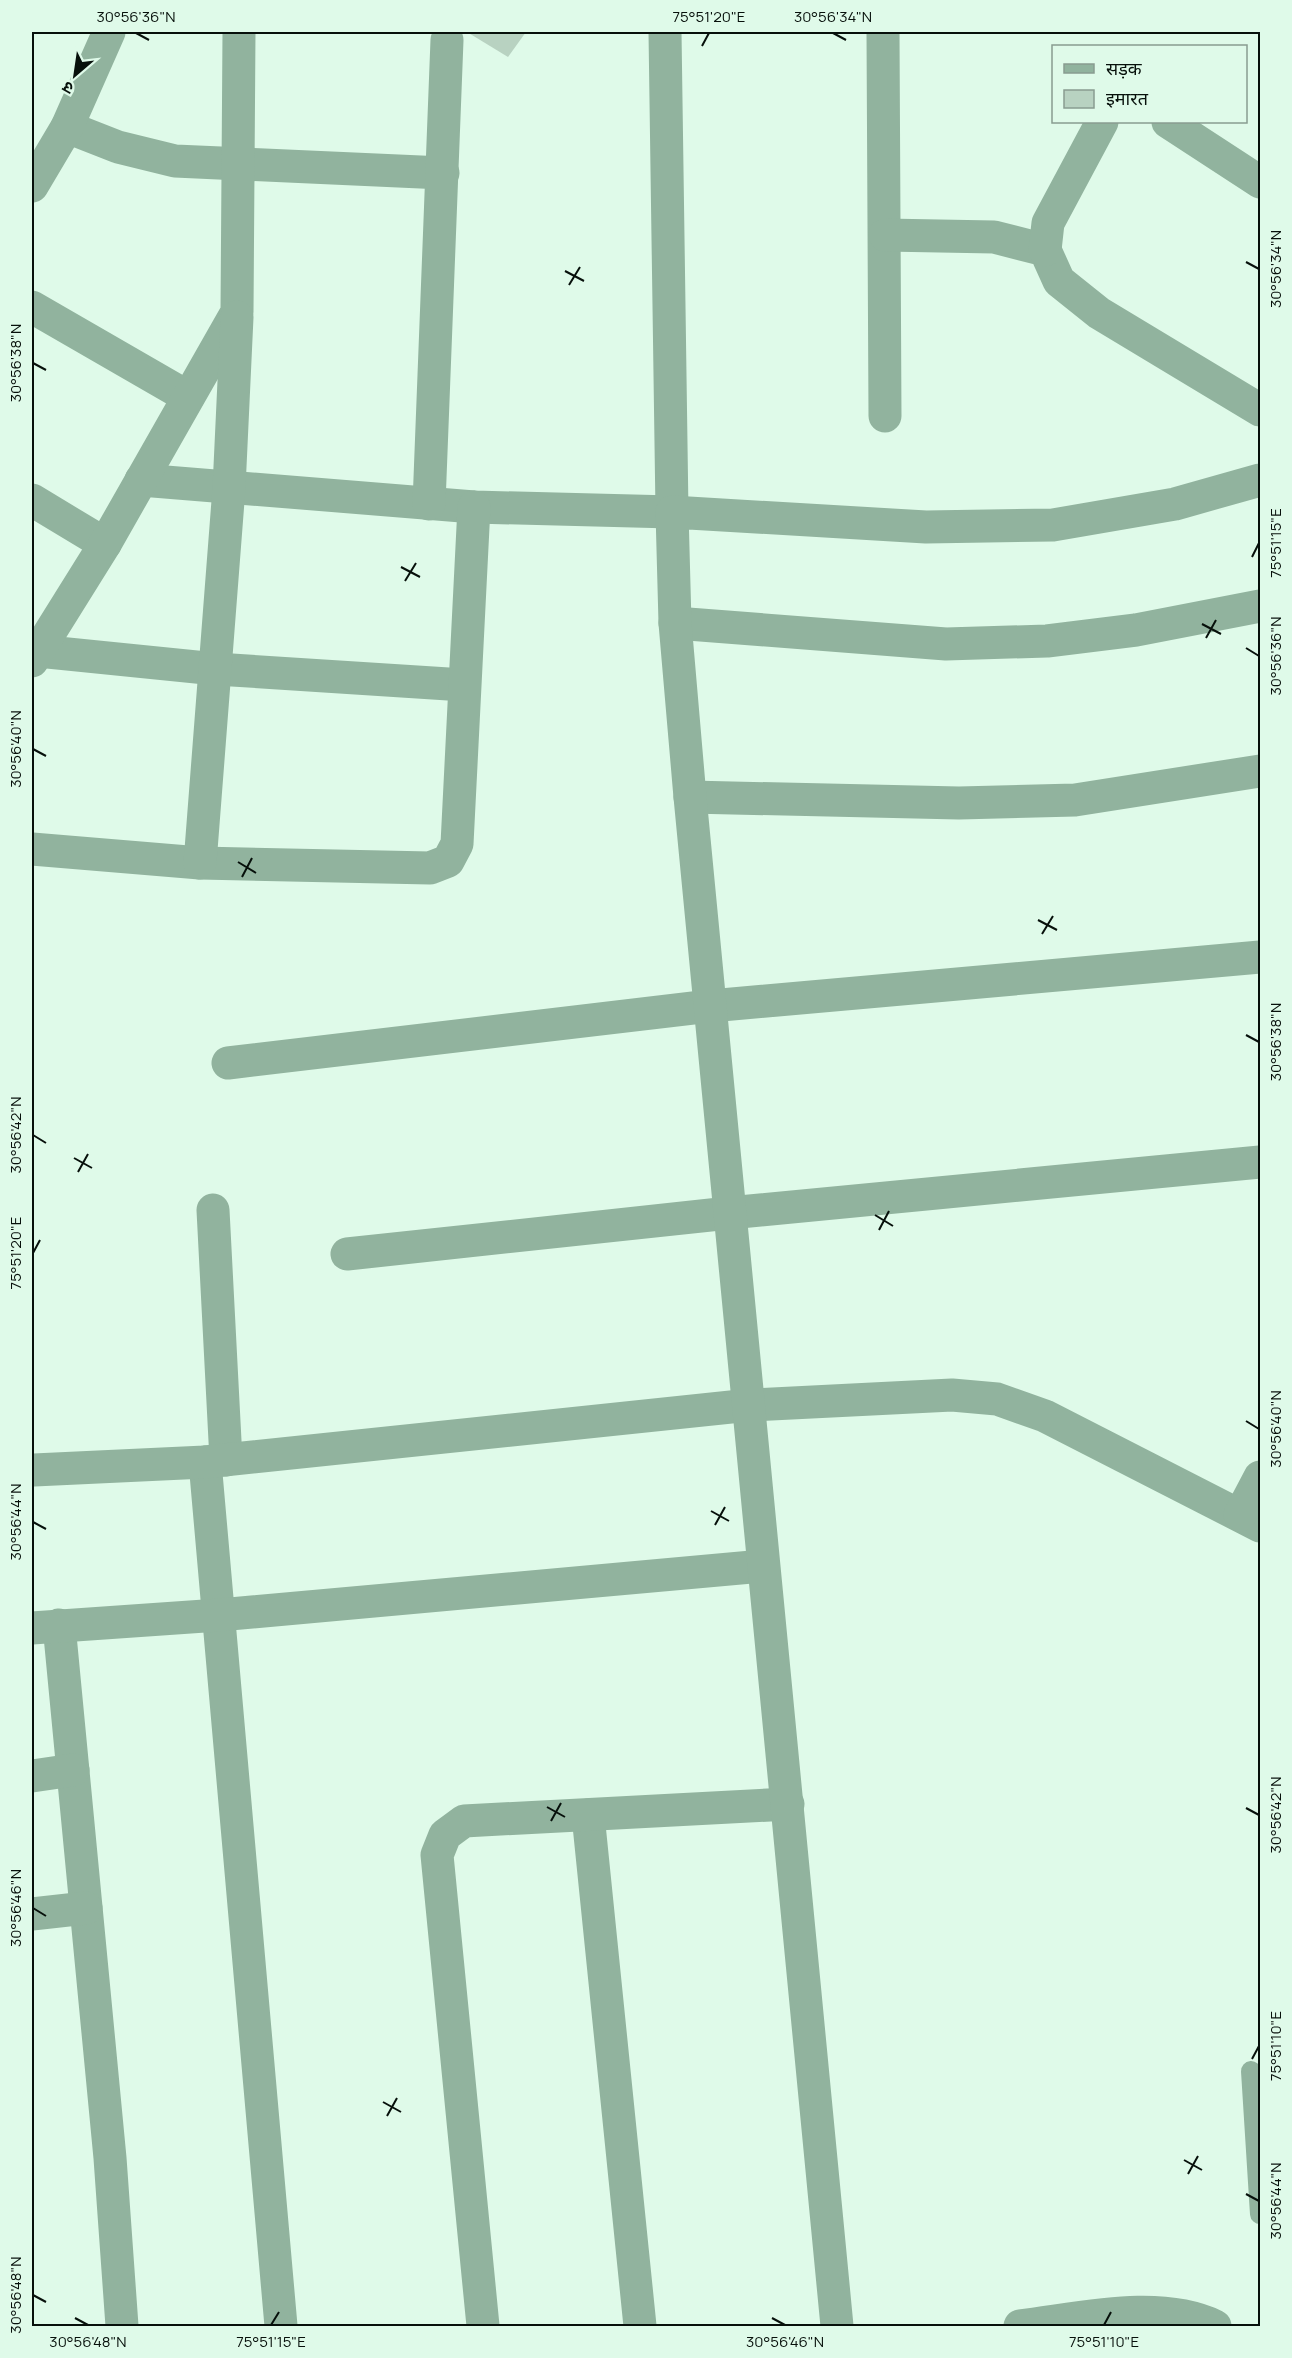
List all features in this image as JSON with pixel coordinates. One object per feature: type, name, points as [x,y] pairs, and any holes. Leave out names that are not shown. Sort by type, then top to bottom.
[{"type":"street","points":[[32,186],[67,127],[109,32]]},
{"type":"street","points":[[200,863],[229,488],[237,312],[239,32]]},
{"type":"street","points":[[665,32],[675,623],[729,1213],[750,1406],[763,1566],[788,1804],[837,2326]]},
{"type":"street","points":[[883,32],[885,416]]},
{"type":"street","points":[[429,504],[447,40]]},
{"type":"street","points":[[1101,123],[1048,223],[1045,250],[1059,281],[1099,313],[1260,410]]},
{"type":"street","points":[[1170,123],[1260,182]]},
{"type":"street","points":[[67,127],[118,147],[175,161],[239,166],[443,173]]},
{"type":"street","points":[[885,235],[994,237],[1045,250]]},
{"type":"street","points":[[32,307],[188,397]]},
{"type":"street","points":[[237,312],[105,543],[35,656],[464,685]]},
{"type":"street","points":[[141,480],[474,507],[672,512],[926,527],[1053,525],[1175,504],[1260,480]]},
{"type":"street","points":[[32,500],[105,543]]},
{"type":"street","points":[[32,849],[200,863],[430,868],[448,861],[457,844],[474,507]]},
{"type":"street","points":[[675,623],[957,644],[1047,641],[1136,630],[1260,606]]},
{"type":"street","points":[[690,797],[959,803],[1075,800],[1260,771]]},
{"type":"street","points":[[228,1063],[710,1006],[1260,957]]},
{"type":"street","points":[[348,1254],[729,1213],[1260,1162]]},
{"type":"street","points":[[213,1210],[219,1615],[281,2326]]},
{"type":"street","points":[[34,1470],[216,1461],[750,1406],[952,1395],[997,1399],[1045,1416],[1250,1520],[1260,1477]]},
{"type":"street","points":[[122,2326],[110,2158],[73,1770],[45,1627],[219,1615],[763,1566]]},
{"type":"street","points":[[32,1776],[73,1770]]},
{"type":"street","points":[[483,2326],[437,1855],[445,1835],[464,1821],[788,1804]]},
{"type":"street","points":[[588,1815],[640,2326]]},
{"type":"street","points":[[32,1914],[86,1908]]},
{"type":"street","points":[[1020,2326],[1129,2312],[1202,2324]]},
{"type":"lane","points":[[1251,2071],[1260,2214]]},
{"type":"building","points":[[467,32],[526,32],[508,57]]}]
